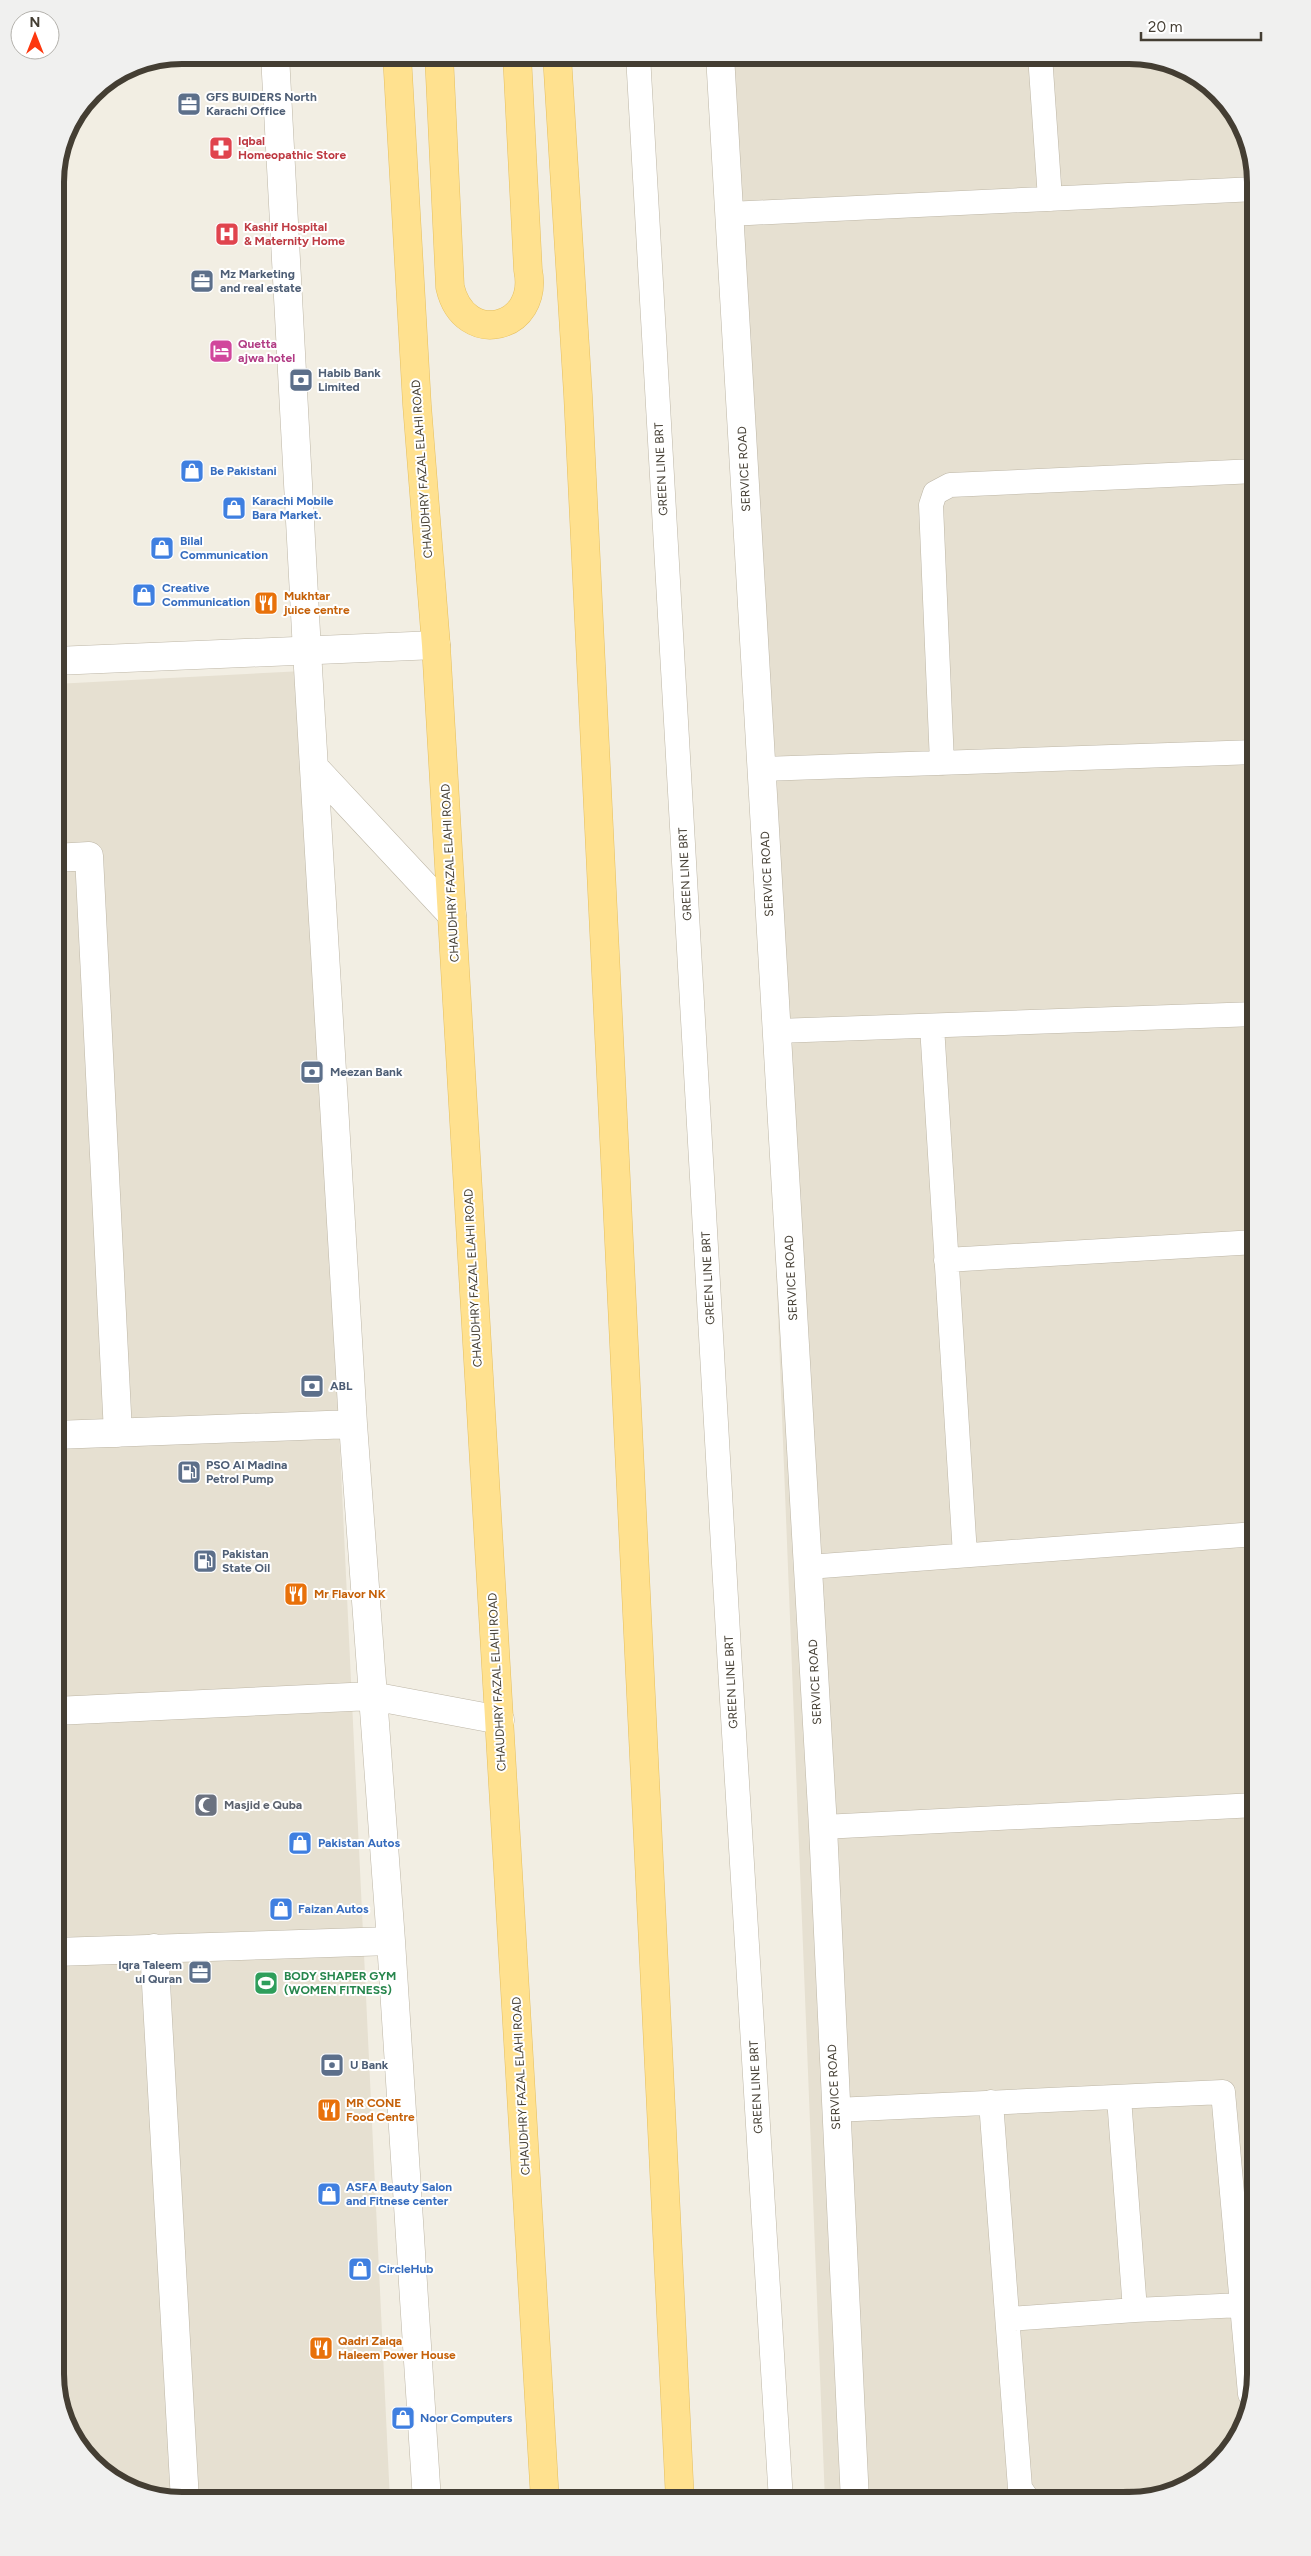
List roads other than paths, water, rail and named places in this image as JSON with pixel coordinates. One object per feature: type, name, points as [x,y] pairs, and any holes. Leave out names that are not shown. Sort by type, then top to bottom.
[{"type":"main road","name":"CHAUDHRY FAZAL ELAHI ROAD","points":[[398,64],[417,405],[436,645],[544,2492]]},
{"type":"main road","points":[[439,64],[450,287],[453,300],[460,312],[471,320],[484,325],[498,324],[511,319],[521,310],[528,298],[530,284],[517,64]]},
{"type":"main road","points":[[558,64],[578,395],[680,2492]]},
{"type":"street","points":[[275,64],[307,651],[353,1424],[391,1941],[426,2492]]},
{"type":"street","name":"SERVICE ROAD","points":[[721,64],[823,1827],[854,2492]]},
{"type":"street","points":[[64,661],[436,645]]},
{"type":"street","points":[[314,767],[452,916]]},
{"type":"street","points":[[64,857],[89,856],[118,1433]]},
{"type":"street","points":[[64,1435],[353,1424]]},
{"type":"street","points":[[64,1711],[372,1696],[500,1720]]},
{"type":"street","points":[[64,1952],[391,1941]]},
{"type":"street","points":[[154,1948],[184,2492]]},
{"type":"lane","name":"GREEN LINE BRT","points":[[639,64],[729,1641],[780,2492]]},
{"type":"lane","points":[[1041,64],[1050,199]]},
{"type":"lane","points":[[729,214],[1247,189]]},
{"type":"lane","points":[[942,763],[931,504],[936,492],[950,484],[1247,471]]},
{"type":"lane","points":[[761,769],[1247,752]]},
{"type":"lane","points":[[777,1031],[1247,1014]]},
{"type":"lane","points":[[932,1026],[965,1555]]},
{"type":"lane","points":[[946,1260],[1247,1243]]},
{"type":"lane","points":[[808,1566],[1247,1535]]},
{"type":"lane","points":[[823,1827],[1247,1805]]},
{"type":"lane","points":[[835,2110],[1223,2092],[1247,2361]]},
{"type":"lane","points":[[1119,2098],[1135,2310]]},
{"type":"lane","points":[[991,2102],[1020,2488],[1023,2492]]},
{"type":"lane","points":[[1008,2319],[1242,2305]]},
{"type":"place","name":"GFS BUIDERS North Karachi Office","points":[[189,104]]},
{"type":"place","name":"Iqbal Homeopathic Store","points":[[221,148]]},
{"type":"place","name":"Kashif Hospital & Maternity Home","points":[[227,234]]},
{"type":"place","name":"Mz Marketing and real estate","points":[[202,281]]},
{"type":"place","name":"Quetta ajwa hotel","points":[[221,351]]},
{"type":"place","name":"Habib Bank Limited","points":[[301,380]]},
{"type":"place","name":"Be Pakistani","points":[[192,471]]},
{"type":"place","name":"Karachi Mobile Bara Market.","points":[[234,508]]},
{"type":"place","name":"Bilal Communication","points":[[162,548]]},
{"type":"place","name":"Creative Communication","points":[[144,595]]},
{"type":"place","name":"Mukhtar juice centre","points":[[266,603]]},
{"type":"place","name":"Meezan Bank","points":[[312,1072]]},
{"type":"place","name":"ABL","points":[[312,1386]]},
{"type":"place","name":"PSO Al Madina Petrol Pump","points":[[189,1472]]},
{"type":"place","name":"Pakistan State Oil","points":[[205,1561]]},
{"type":"place","name":"Mr Flavor NK","points":[[296,1594]]},
{"type":"place","name":"Masjid e Quba","points":[[206,1805]]},
{"type":"place","name":"Pakistan Autos","points":[[300,1843]]},
{"type":"place","name":"Faizan Autos","points":[[281,1909]]},
{"type":"place","name":"Iqra Taleem ul Quran","points":[[200,1972]]},
{"type":"place","name":"BODY SHAPER GYM (WOMEN FITNESS)","points":[[266,1983]]},
{"type":"place","name":"U Bank","points":[[332,2065]]},
{"type":"place","name":"MR CONE Food Centre","points":[[329,2110]]},
{"type":"place","name":"ASFA Beauty Salon and Fitnese center","points":[[329,2194]]},
{"type":"place","name":"CircleHub","points":[[360,2269]]},
{"type":"place","name":"Qadri Zaiqa Haleem Power House","points":[[321,2348]]},
{"type":"place","name":"Noor Computers","points":[[403,2418]]}]
